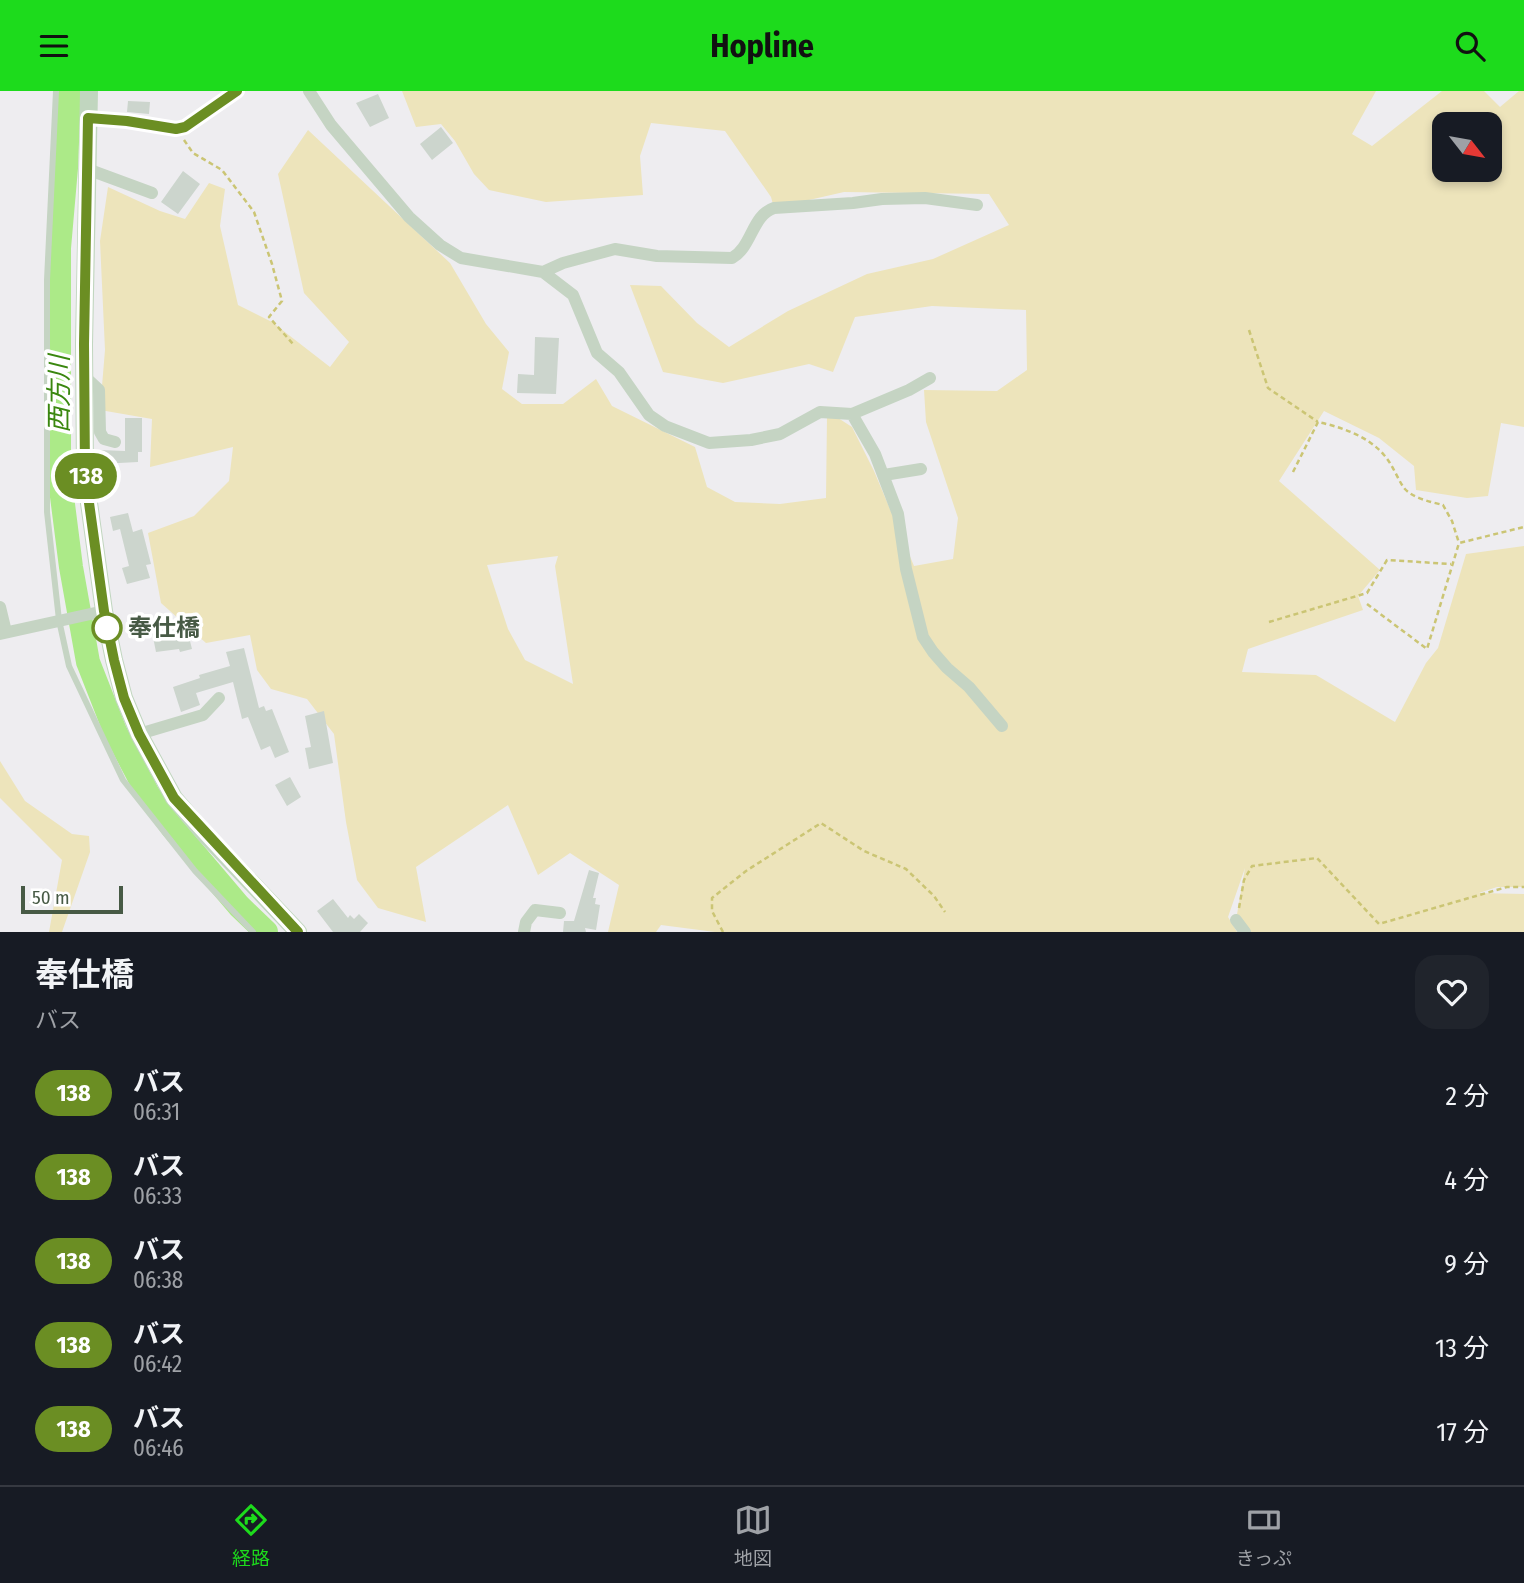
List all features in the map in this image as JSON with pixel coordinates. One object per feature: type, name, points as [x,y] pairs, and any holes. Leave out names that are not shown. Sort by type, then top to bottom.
[{"type":"street","points":[[89,91],[85,474],[99,612],[139,734],[174,798],[298,932]]},
{"type":"street","points":[[88,118],[176,129],[185,127],[237,91]]},
{"type":"street","points":[[309,91],[338,133],[409,217],[440,246],[461,258],[543,272],[573,295],[597,353],[619,372],[649,415],[665,426],[709,443],[751,440],[780,434],[820,412],[852,414],[930,378]]},
{"type":"street","points":[[87,169],[152,193]]},
{"type":"street","points":[[543,272],[563,263],[615,249],[657,256],[732,258],[740,253],[764,212],[774,208],[893,198],[925,198],[977,205]]},
{"type":"street","points":[[85,377],[99,390],[100,432],[104,439],[115,442]]},
{"type":"street","points":[[852,414],[884,475],[898,514],[906,569],[923,637],[940,660],[969,687],[1003,726]]},
{"type":"street","points":[[884,475],[921,469]]},
{"type":"street","points":[[0,607],[3,633],[99,612]]},
{"type":"street","points":[[139,734],[203,715],[219,698]]},
{"type":"street","points":[[524,932],[526,922],[535,910],[561,913]]},
{"type":"street","points":[[1236,920],[1245,932]]},
{"type":"lane","points":[[56,91],[47,280],[47,512],[69,666],[123,780],[195,871],[253,932]]},
{"type":"path","points":[[176,129],[193,153],[222,170],[254,212],[282,301],[270,317],[293,344]]},
{"type":"path","points":[[1249,330],[1268,388],[1318,422],[1346,429],[1383,453],[1398,473],[1405,489],[1424,500],[1443,505],[1452,521],[1459,543],[1427,649],[1367,604]]},
{"type":"path","points":[[1293,472],[1318,422]]},
{"type":"path","points":[[1459,543],[1524,527]]},
{"type":"path","points":[[1269,622],[1367,593],[1387,560],[1451,564]]},
{"type":"path","points":[[723,932],[712,911],[712,898],[746,871],[821,823],[864,851],[906,869],[934,896],[945,912]]},
{"type":"path","points":[[1236,920],[1244,880],[1252,866],[1317,858],[1379,924],[1507,887],[1524,887]]},
{"type":"shaded area","points":[[402,91],[1376,91],[1352,134],[1372,146],[1442,91],[1484,91],[1500,107],[1519,91],[1524,91],[1524,427],[1501,423],[1488,496],[1467,498],[1416,490],[1414,466],[1379,438],[1324,411],[1279,481],[1380,570],[1358,596],[1363,610],[1248,649],[1242,672],[1316,675],[1395,722],[1426,663],[1438,648],[1466,554],[1524,546],[1524,887],[1497,887],[1479,893],[1524,894],[1524,932],[1246,932],[1236,920],[1245,868],[1228,917],[1237,932],[715,932],[661,925],[656,932],[608,932],[619,885],[570,853],[538,875],[508,805],[416,867],[426,922],[378,908],[357,880],[334,734],[307,699],[271,689],[257,670],[250,635],[206,643],[161,603],[148,533],[194,516],[229,481],[233,447],[150,467],[152,419],[100,410],[105,350],[100,241],[108,187],[160,211],[185,219],[209,183],[225,189],[220,226],[238,305],[272,322],[330,367],[349,342],[304,293],[278,174],[308,130],[450,263],[486,324],[509,352],[502,389],[522,404],[563,404],[596,379],[612,406],[695,447],[707,487],[735,502],[780,504],[826,498],[827,417],[835,416],[852,427],[874,471],[914,566],[953,559],[958,518],[926,422],[924,390],[997,391],[1027,370],[1026,310],[932,306],[855,317],[833,372],[809,364],[723,383],[663,372],[630,285],[661,286],[697,323],[729,347],[788,311],[867,274],[933,259],[1009,225],[989,194],[844,192],[774,208],[771,197],[725,131],[651,123],[640,156],[643,195],[546,202],[489,190],[474,174],[455,141],[441,124],[416,127]],"holes":[[[558,556],[555,566],[573,684],[525,660],[508,629],[487,565]]]},
{"type":"shaded area","points":[[0,761],[25,801],[72,834],[89,836],[90,852],[62,932],[49,932],[62,860],[0,798]]},
{"type":"building","points":[[378,94],[389,118],[370,127],[356,103]]},
{"type":"building","points":[[128,101],[150,102],[149,114],[127,112]]},
{"type":"building","points":[[441,127],[453,143],[432,160],[420,144]]},
{"type":"building","points":[[183,171],[200,184],[178,214],[161,202]]},
{"type":"building","points":[[535,337],[559,338],[556,394],[517,393],[518,374],[534,375]]},
{"type":"building","points":[[125,418],[142,418],[142,452],[138,452],[138,462],[100,464],[100,450],[125,451]]},
{"type":"building","points":[[128,513],[133,532],[142,529],[151,564],[146,565],[150,578],[127,584],[122,568],[129,566],[120,529],[113,531],[110,517]]},
{"type":"building","points":[[182,620],[192,649],[156,652],[151,627]]},
{"type":"building","points":[[244,648],[259,708],[264,706],[266,711],[272,709],[289,752],[275,758],[270,746],[261,750],[248,717],[242,719],[233,682],[196,693],[200,705],[181,712],[173,687],[200,678],[199,675],[230,666],[226,652]]},
{"type":"building","points":[[324,711],[333,763],[309,769],[305,748],[311,747],[305,716]]},
{"type":"building","points":[[290,777],[301,797],[287,806],[275,785]]},
{"type":"building","points":[[589,870],[599,873],[593,898],[596,898],[595,904],[600,905],[596,930],[585,928],[586,932],[563,932],[564,921],[574,921]]},
{"type":"building","points":[[333,899],[348,918],[350,915],[354,919],[359,914],[368,923],[360,932],[333,932],[317,911]]},
{"type":"waterway","name":"西方川","points":[[69,91],[59,248],[59,473],[71,567],[88,662],[115,731],[148,794],[172,827],[239,906],[266,932]]},
{"type":"bus line","name":"138","points":[[237,91],[185,127],[176,129],[88,118],[85,474],[104,611],[114,660],[124,698],[139,734],[174,798],[298,932]]},
{"type":"place","name":"奉仕橋","points":[[107,628]]}]
